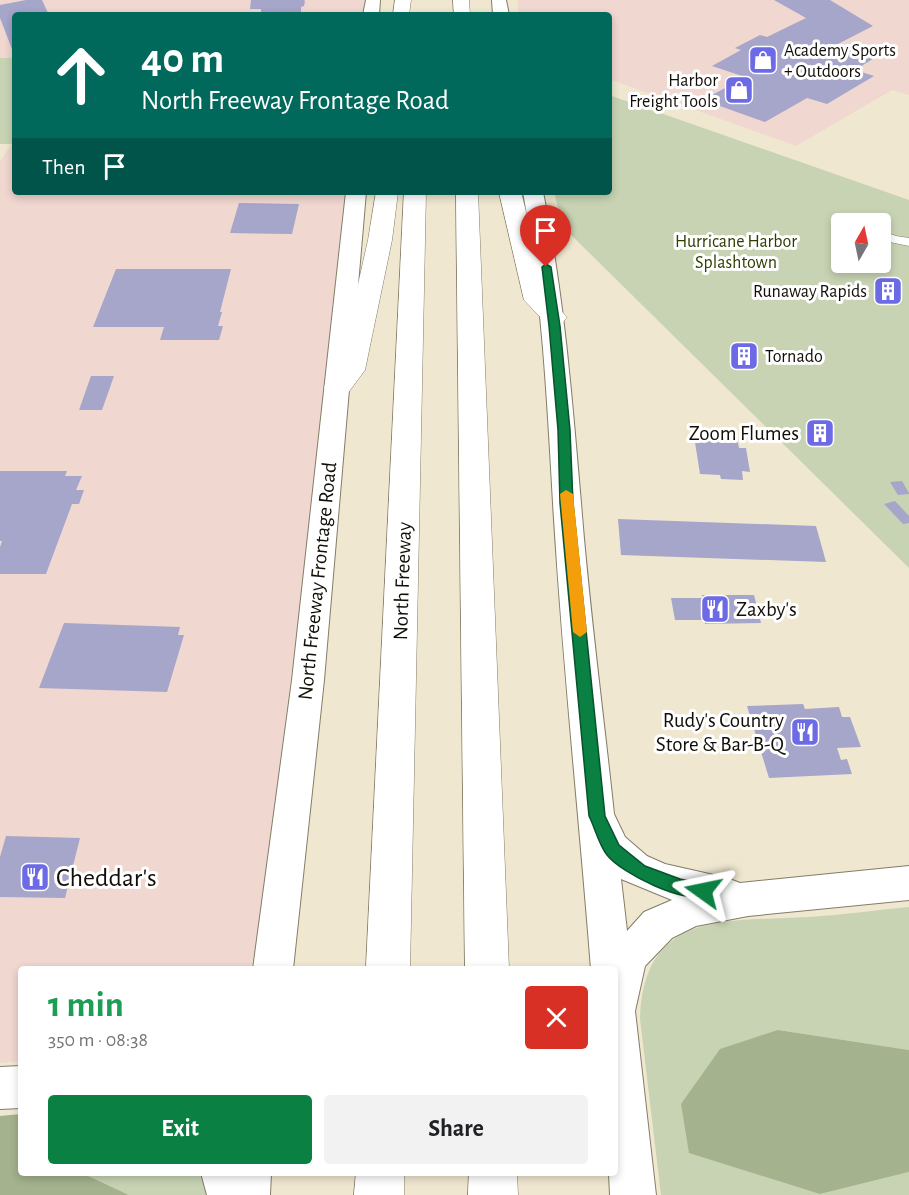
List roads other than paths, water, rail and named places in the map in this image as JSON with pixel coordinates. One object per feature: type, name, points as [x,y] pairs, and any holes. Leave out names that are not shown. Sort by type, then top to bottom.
[{"type":"highway","points":[[338,387],[352,370],[380,240],[387,195]]},
{"type":"highway","name":"North Freeway","points":[[388,966],[415,195]]},
{"type":"highway","points":[[467,195],[487,966]]},
{"type":"highway","points":[[511,195],[536,300],[554,317]]},
{"type":"highway","points":[[379,1195],[380,1176]]},
{"type":"highway","points":[[493,1176],[493,1195]]},
{"type":"main road","name":"North Freeway Frontage Road","points":[[273,966],[308,680],[356,195]]},
{"type":"main road","points":[[534,195],[554,317],[564,430],[567,503],[611,966]]},
{"type":"main road","points":[[597,816],[613,850],[639,871],[680,887],[748,898]]},
{"type":"main road","points":[[618,998],[628,957],[658,925],[692,909],[748,898],[909,883]]},
{"type":"main road","points":[[618,1041],[633,1195]]},
{"type":"main road","points":[[0,1088],[18,1087]]},
{"type":"main road","points":[[224,1176],[230,1195]]},
{"type":"main road","points":[[247,1195],[249,1176]]},
{"type":"street","points":[[891,239],[909,242]]},
{"type":"place","name":"Academy Sports + Outdoors","points":[[763,60]]},
{"type":"place","name":"Harbor Freight Tools","points":[[739,90]]},
{"type":"place","name":"Runaway Rapids","points":[[888,291]]},
{"type":"place","name":"Tornado","points":[[744,356]]},
{"type":"place","name":"Zoom Flumes","points":[[820,433]]},
{"type":"place","name":"Zaxby's","points":[[715,609]]},
{"type":"place","name":"Rudy's Country Store & Bar-B-Q","points":[[805,732]]},
{"type":"place","name":"Cheddar's","points":[[35,877]]},
{"type":"park label","name":"Hurricane Harbor Splashtown","points":[[736,251]]}]
